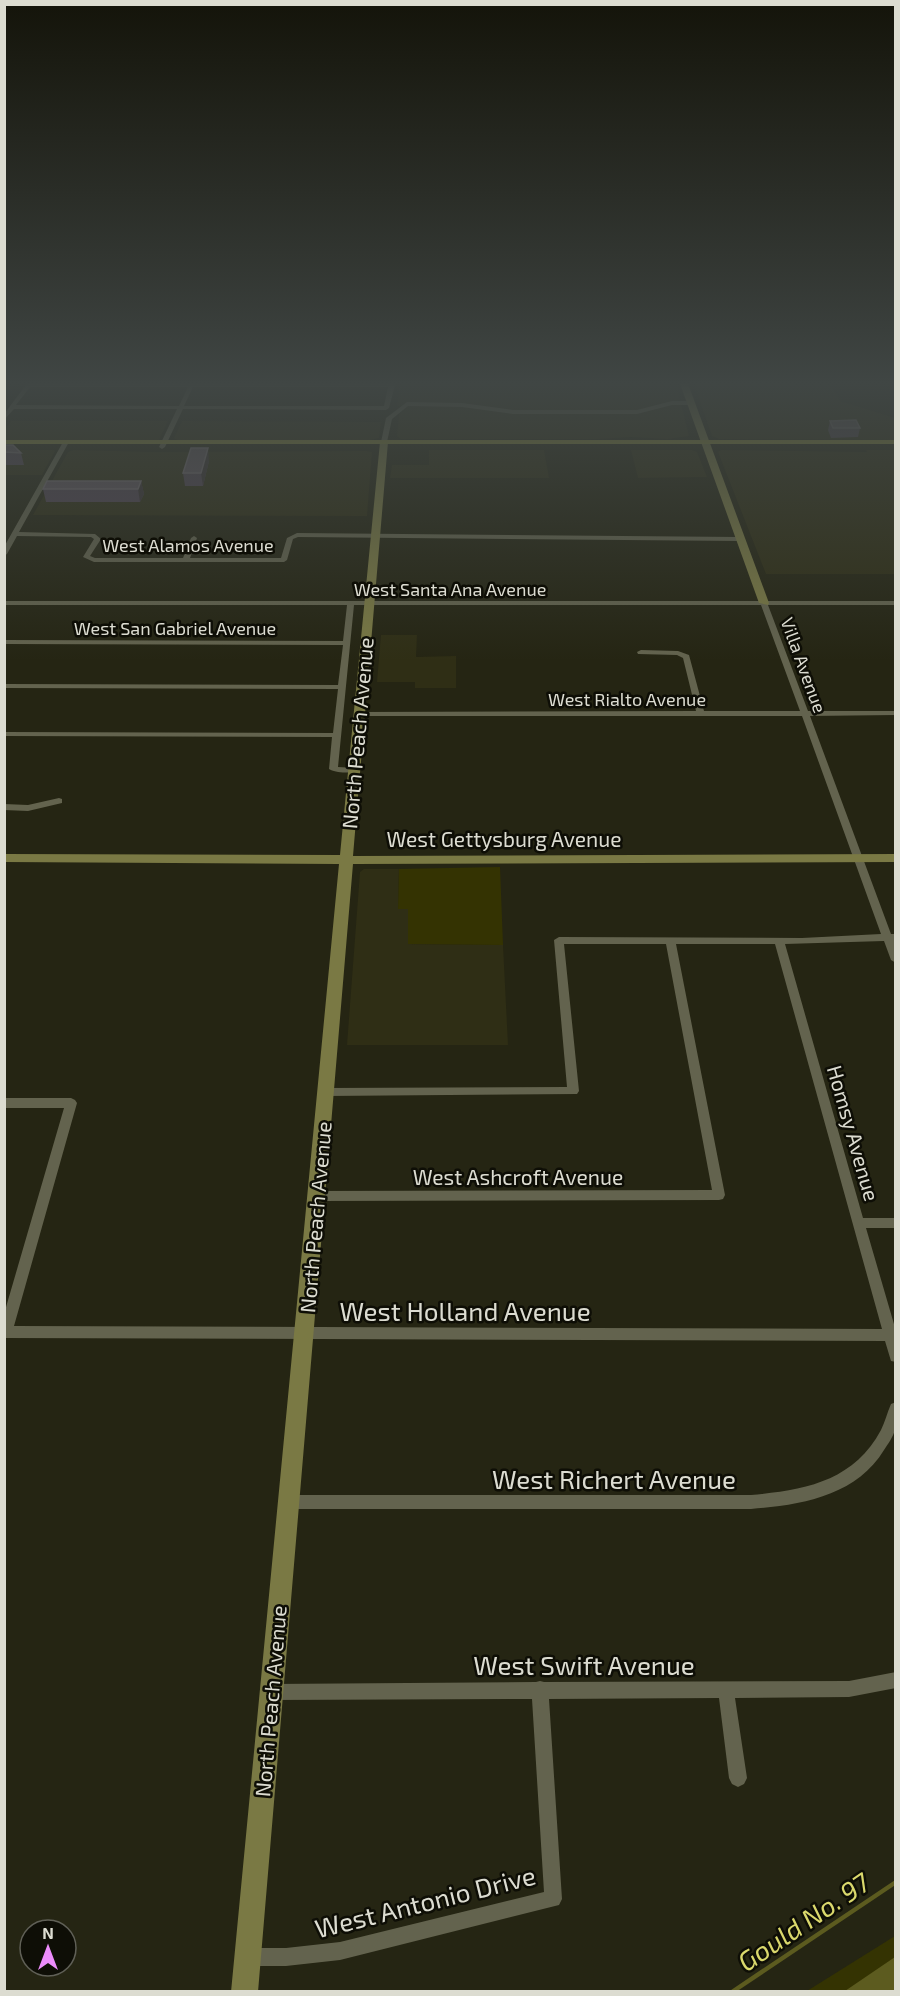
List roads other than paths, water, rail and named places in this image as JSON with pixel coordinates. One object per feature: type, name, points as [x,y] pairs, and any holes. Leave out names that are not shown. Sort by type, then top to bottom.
[{"type":"main road","name":"North Peach Avenue","points":[[244,1992],[381,474]]},
{"type":"main road","name":"Villa Avenue","points":[[716,474],[764,603]]},
{"type":"main road","name":"West Gettysburg Avenue","points":[[4,858],[346,860],[896,858]]},
{"type":"street","points":[[4,554],[49,474]]},
{"type":"street","name":"West Alamos Avenue","points":[[16,534],[93,535],[98,539],[87,554],[87,560],[284,560],[292,536],[501,535],[562,539],[739,538]]},
{"type":"street","points":[[186,560],[194,538]]},
{"type":"street","name":"West Santa Ana Avenue","points":[[4,603],[896,603]]},
{"type":"street","name":"Villa Avenue","points":[[764,603],[858,858],[891,937],[896,960]]},
{"type":"street","points":[[351,604],[333,769],[353,770]]},
{"type":"street","name":"West San Gabriel Avenue","points":[[4,642],[346,643]]},
{"type":"street","points":[[641,652],[678,653],[686,657],[701,714]]},
{"type":"street","points":[[4,686],[342,687]]},
{"type":"street","name":"West Rialto Avenue","points":[[359,714],[896,713]]},
{"type":"street","points":[[4,734],[336,735]]},
{"type":"street","points":[[4,807],[28,808],[59,801]]},
{"type":"street","points":[[326,1092],[573,1091],[559,940],[779,941],[891,937]]},
{"type":"street","name":"West Ashcroft Avenue","points":[[317,1196],[719,1195],[670,941]]},
{"type":"street","name":"Homsy Avenue","points":[[779,941],[890,1335]]},
{"type":"street","points":[[4,1103],[71,1103],[5,1332]]},
{"type":"street","points":[[860,1223],[896,1223]]},
{"type":"street","name":"West Holland Avenue","points":[[5,1332],[304,1335],[890,1335]]},
{"type":"street","points":[[890,1335],[896,1356]]},
{"type":"street","name":"West Richert Avenue","points":[[289,1502],[751,1502],[788,1500],[826,1490],[861,1469],[884,1441],[896,1409]]},
{"type":"street","name":"West Swift Avenue","points":[[271,1692],[849,1689],[896,1680]]},
{"type":"street","name":"West Antonio Drive","points":[[247,1957],[286,1957],[340,1951],[553,1899],[540,1689]]},
{"type":"street","points":[[726,1689],[738,1778]]},
{"type":"waterway","name":"Gould No. 97","points":[[732,1992],[896,1882]]}]
